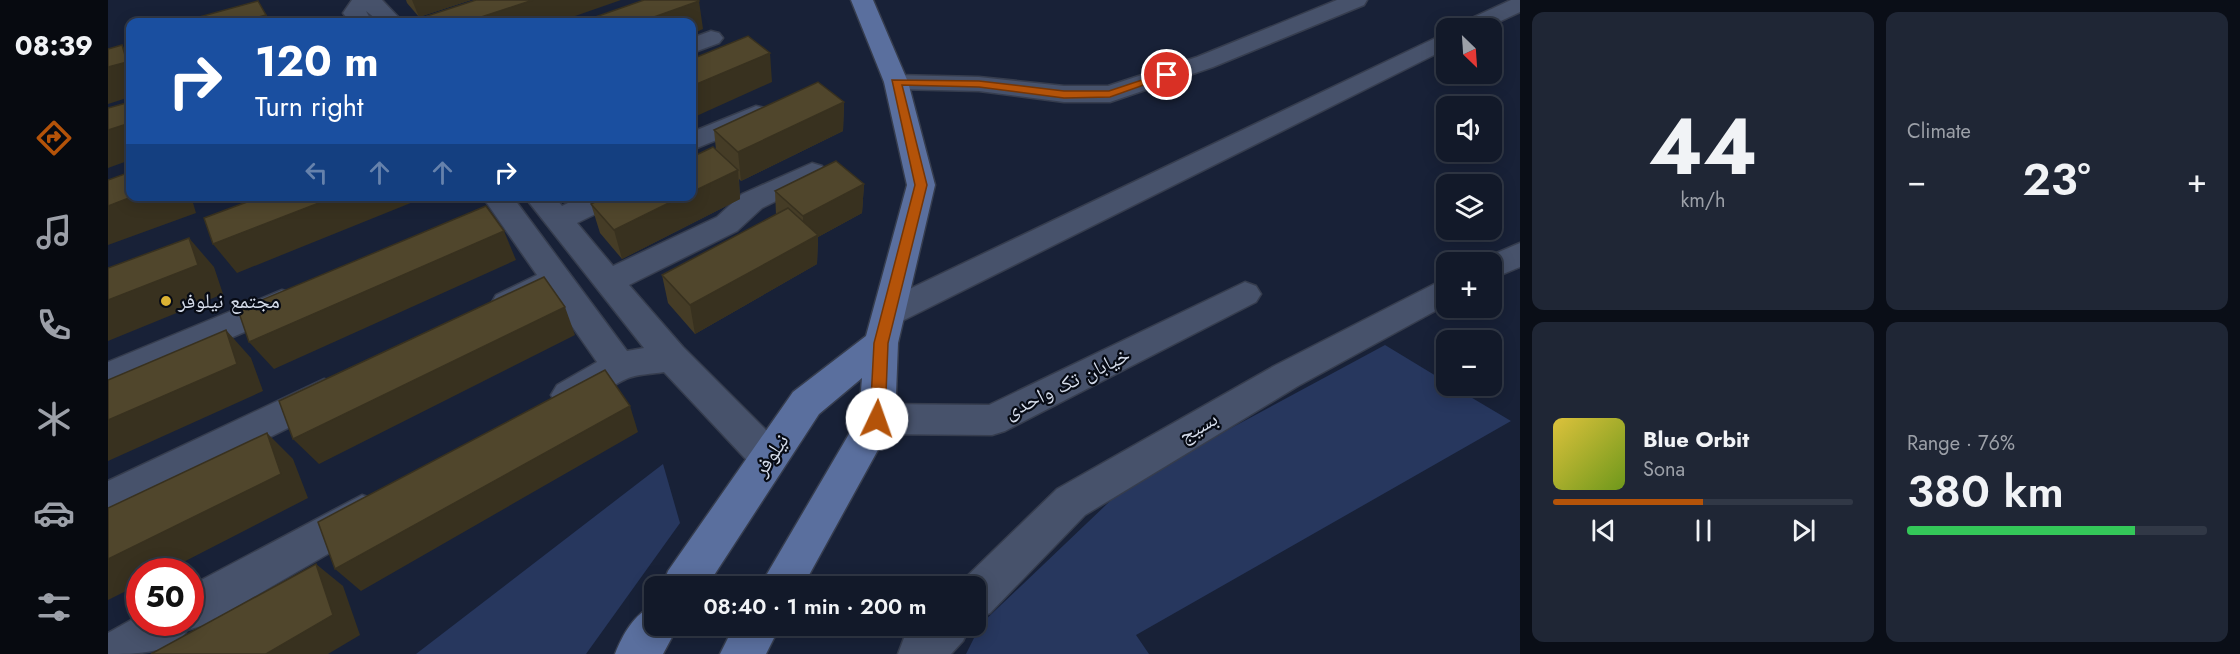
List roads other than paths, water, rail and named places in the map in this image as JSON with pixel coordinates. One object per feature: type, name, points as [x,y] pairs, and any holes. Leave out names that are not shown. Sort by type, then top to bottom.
[{"type":"main road","points":[[787,576],[877,419],[885,328],[921,185],[896,82],[862,0]]},
{"type":"main road","name":"نیلوفر","points":[[690,576],[806,403],[885,328]]},
{"type":"main road","points":[[637,654],[649,636]]},
{"type":"main road","points":[[742,654],[752,636]]},
{"type":"street","points":[[896,82],[979,84],[1064,94],[1110,94],[1205,62],[1356,0]]},
{"type":"street","points":[[358,18],[354,13],[360,4],[374,4],[388,18]]},
{"type":"street","points":[[1490,18],[1520,4]]},
{"type":"street","points":[[885,328],[1436,45]]},
{"type":"street","points":[[696,140],[760,112]]},
{"type":"street","points":[[609,281],[727,224],[752,201],[812,172]]},
{"type":"street","points":[[583,201],[548,208],[671,357],[769,458]]},
{"type":"street","points":[[471,221],[500,202],[619,366]]},
{"type":"street","points":[[1502,263],[1520,254]]},
{"type":"street","points":[[482,316],[557,279]]},
{"type":"street","points":[[108,377],[306,292]]},
{"type":"street","name":"خیابان تک واحدی","points":[[877,419],[992,420],[1245,294]]},
{"type":"street","name":"بسیج","points":[[986,587],[1071,501],[1286,376],[1436,295]]},
{"type":"street","points":[[538,413],[619,366],[671,357]]},
{"type":"street","points":[[108,500],[354,379]]},
{"type":"street","points":[[204,602],[395,494]]},
{"type":"street","points":[[114,654],[145,636]]},
{"type":"street","points":[[920,654],[938,636]]},
{"type":"place","name":"مجتمع نیلوفر","points":[[166,301]]}]
